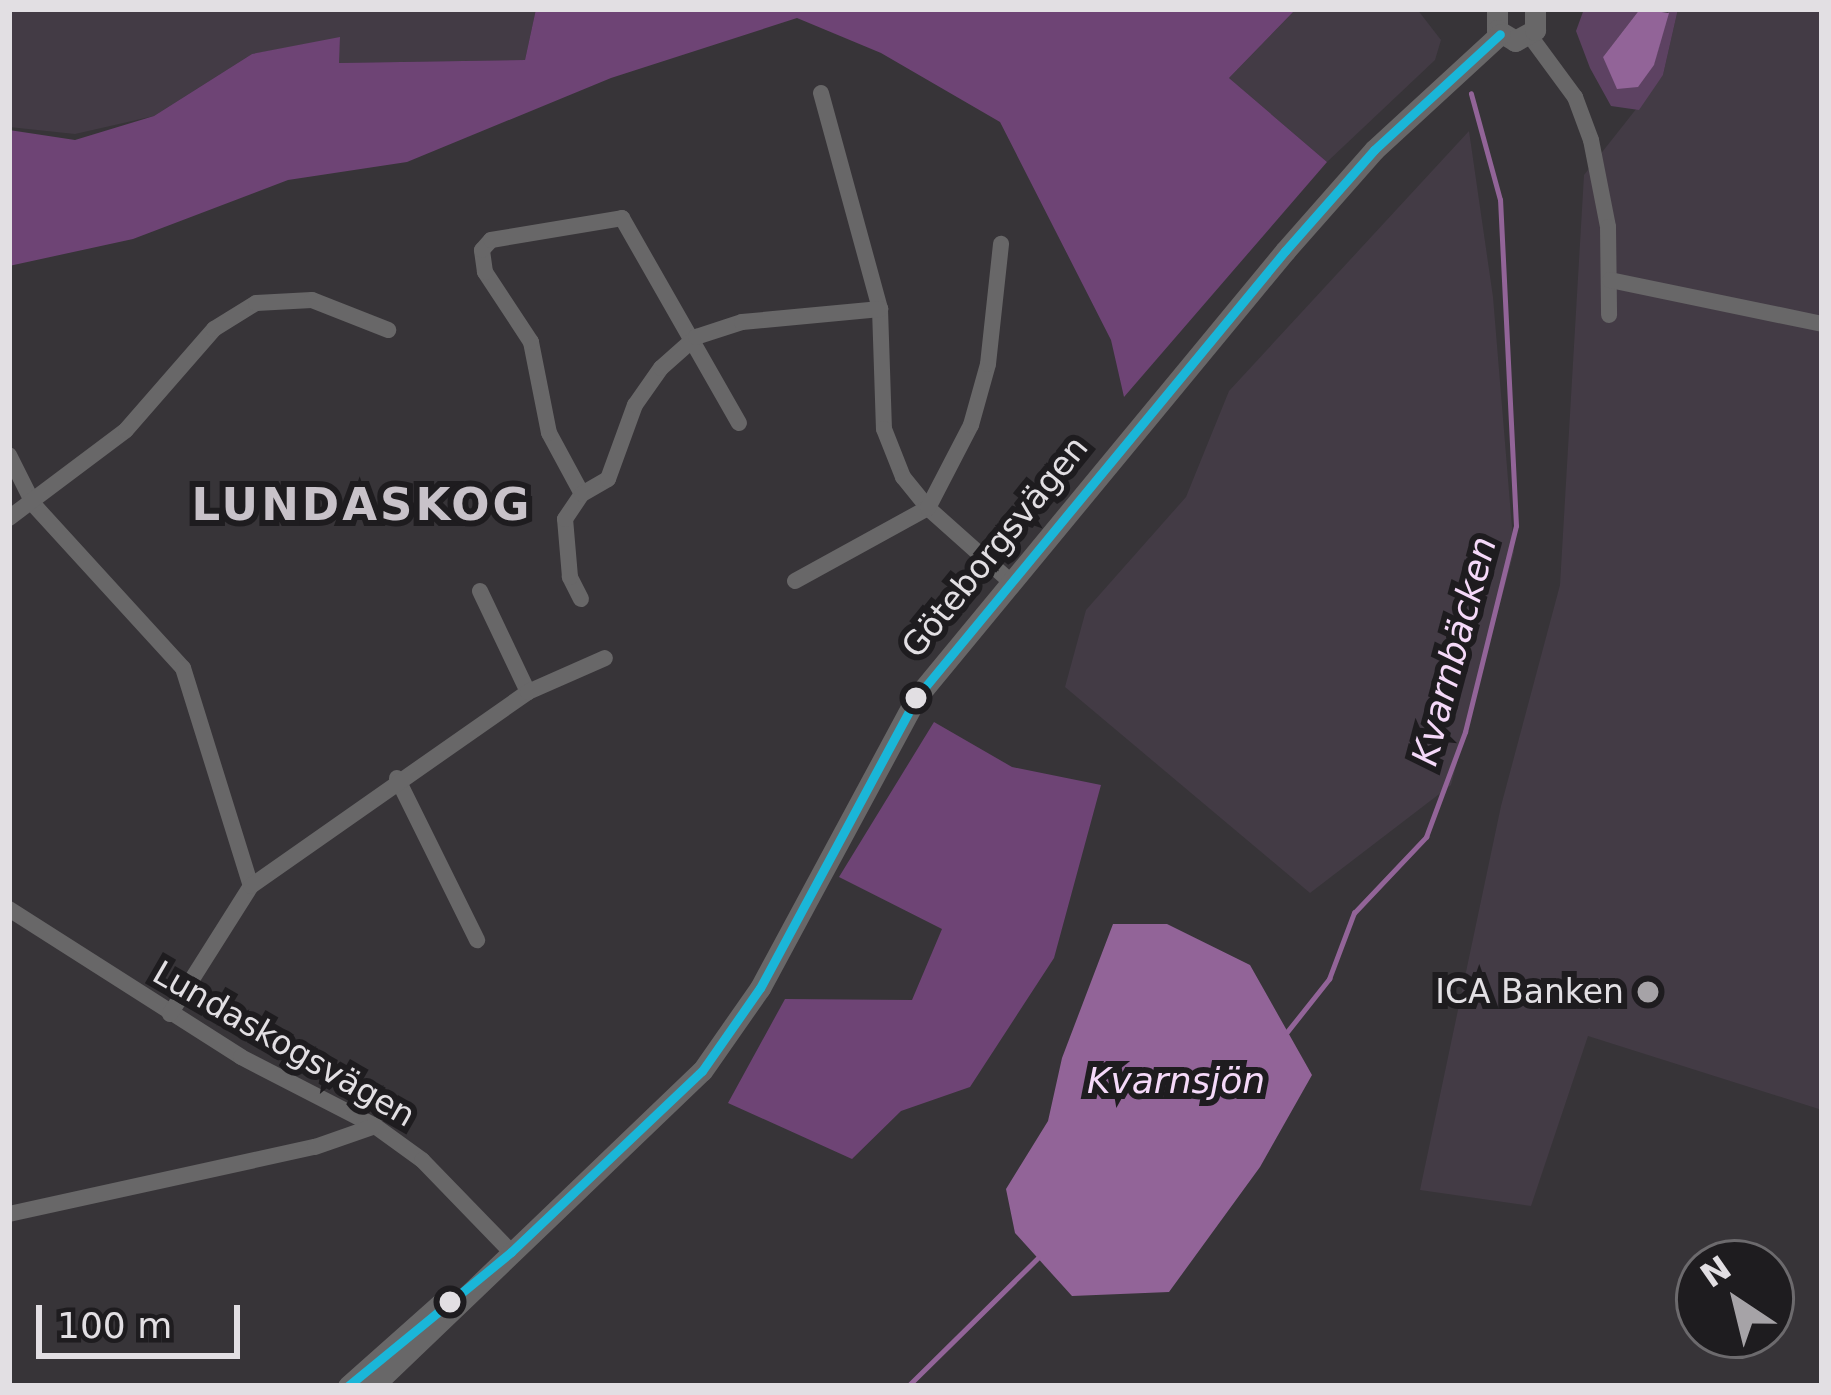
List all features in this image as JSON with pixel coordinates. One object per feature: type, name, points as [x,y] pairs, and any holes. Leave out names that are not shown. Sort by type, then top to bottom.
[{"type":"street","points":[[1497,9],[1500,34],[1514,41],[1530,36]]},
{"type":"street","points":[[1535,9],[1530,36],[1575,98],[1591,140],[1610,280],[1609,315]]},
{"type":"street","name":"Göteborgsvägen","points":[[348,1386],[511,1252],[650,1128],[731,1033],[888,738],[1010,581],[1374,150],[1500,34]]},
{"type":"street","points":[[821,92],[880,309],[884,429],[903,477],[928,508],[1010,581]]},
{"type":"street","points":[[582,494],[549,433],[531,342],[484,272],[485,244],[622,218],[696,337],[740,423]]},
{"type":"street","points":[[795,581],[928,508],[971,425],[988,364],[1001,244]]},
{"type":"street","points":[[1610,280],[1822,324]]},
{"type":"street","points":[[9,518],[34,505],[126,430],[214,329],[256,303],[313,299],[388,330]]},
{"type":"street","points":[[581,599],[570,577],[565,519],[582,494],[608,479],[635,405],[696,337],[742,322],[880,309]]},
{"type":"street","points":[[9,455],[34,505],[183,668],[251,886]]},
{"type":"street","points":[[481,591],[528,692]]},
{"type":"street","points":[[170,1015],[251,886],[397,778],[528,692],[605,658]]},
{"type":"street","points":[[397,778],[477,940]]},
{"type":"street","name":"Lundaskogsvägen","points":[[9,909],[170,1015],[375,1126],[422,1160],[511,1252]]},
{"type":"street","points":[[9,1214],[315,1147],[375,1126]]},
{"type":"street","name":"Göteborgsvägen","points":[[373,1386],[511,1252]]},
{"type":"shaded area","points":[[9,9],[536,9],[525,60],[338,63],[340,38],[252,54],[154,116],[75,134],[9,127]]},
{"type":"shaded area","points":[[536,9],[1296,9],[1229,78],[1327,162],[1124,397],[1111,340],[1000,122],[881,53],[797,18],[611,78],[407,162],[288,180],[133,239],[9,266],[9,130],[75,140],[154,116],[252,54],[340,37],[339,63],[525,60]]},
{"type":"shaded area","points":[[1296,9],[1417,9],[1441,40],[1435,60],[1327,162],[1229,78]]},
{"type":"shaded area","points":[[1584,9],[1640,9],[1603,57],[1654,64],[1669,9],[1678,9],[1663,75],[1639,110],[1611,106],[1590,68],[1576,31]]},
{"type":"shaded area","points":[[1678,9],[1822,9],[1822,1110],[1588,1036],[1531,1206],[1420,1190],[1501,806],[1560,585],[1584,175],[1663,75]]},
{"type":"shaded area","points":[[1469,131],[1493,297],[1514,552],[1451,785],[1310,893],[1065,687],[1086,610],[1186,497],[1229,391]]},
{"type":"shaded area","points":[[934,722],[1012,767],[1101,785],[1054,958],[970,1087],[901,1111],[852,1159],[728,1103],[785,999],[912,1000],[942,929],[839,877]]},
{"type":"water","points":[[1640,9],[1669,13],[1654,65],[1638,87],[1617,89],[1603,57]]},
{"type":"water","name":"Kvarnsjön","points":[[1113,924],[1167,924],[1250,965],[1312,1075],[1260,1167],[1169,1292],[1072,1296],[1015,1233],[1006,1189],[1048,1121],[1062,1058]]},
{"type":"waterway","name":"Kvarnbäcken","points":[[1287,1032],[1329,979],[1354,913],[1426,837],[1465,732],[1516,526],[1500,200],[1471,94]]},
{"type":"waterway","name":"Kvarnbäcken","points":[[908,1386],[1038,1258]]},
{"type":"transit line","points":[[348,1386],[511,1252],[702,1071],[760,988],[916,698],[1285,251],[1374,150],[1500,34]]},
{"type":"place","name":"ICA Banken","points":[[1648,992]]},
{"type":"district","name":"LUNDASKOG","points":[[362,505]]}]
